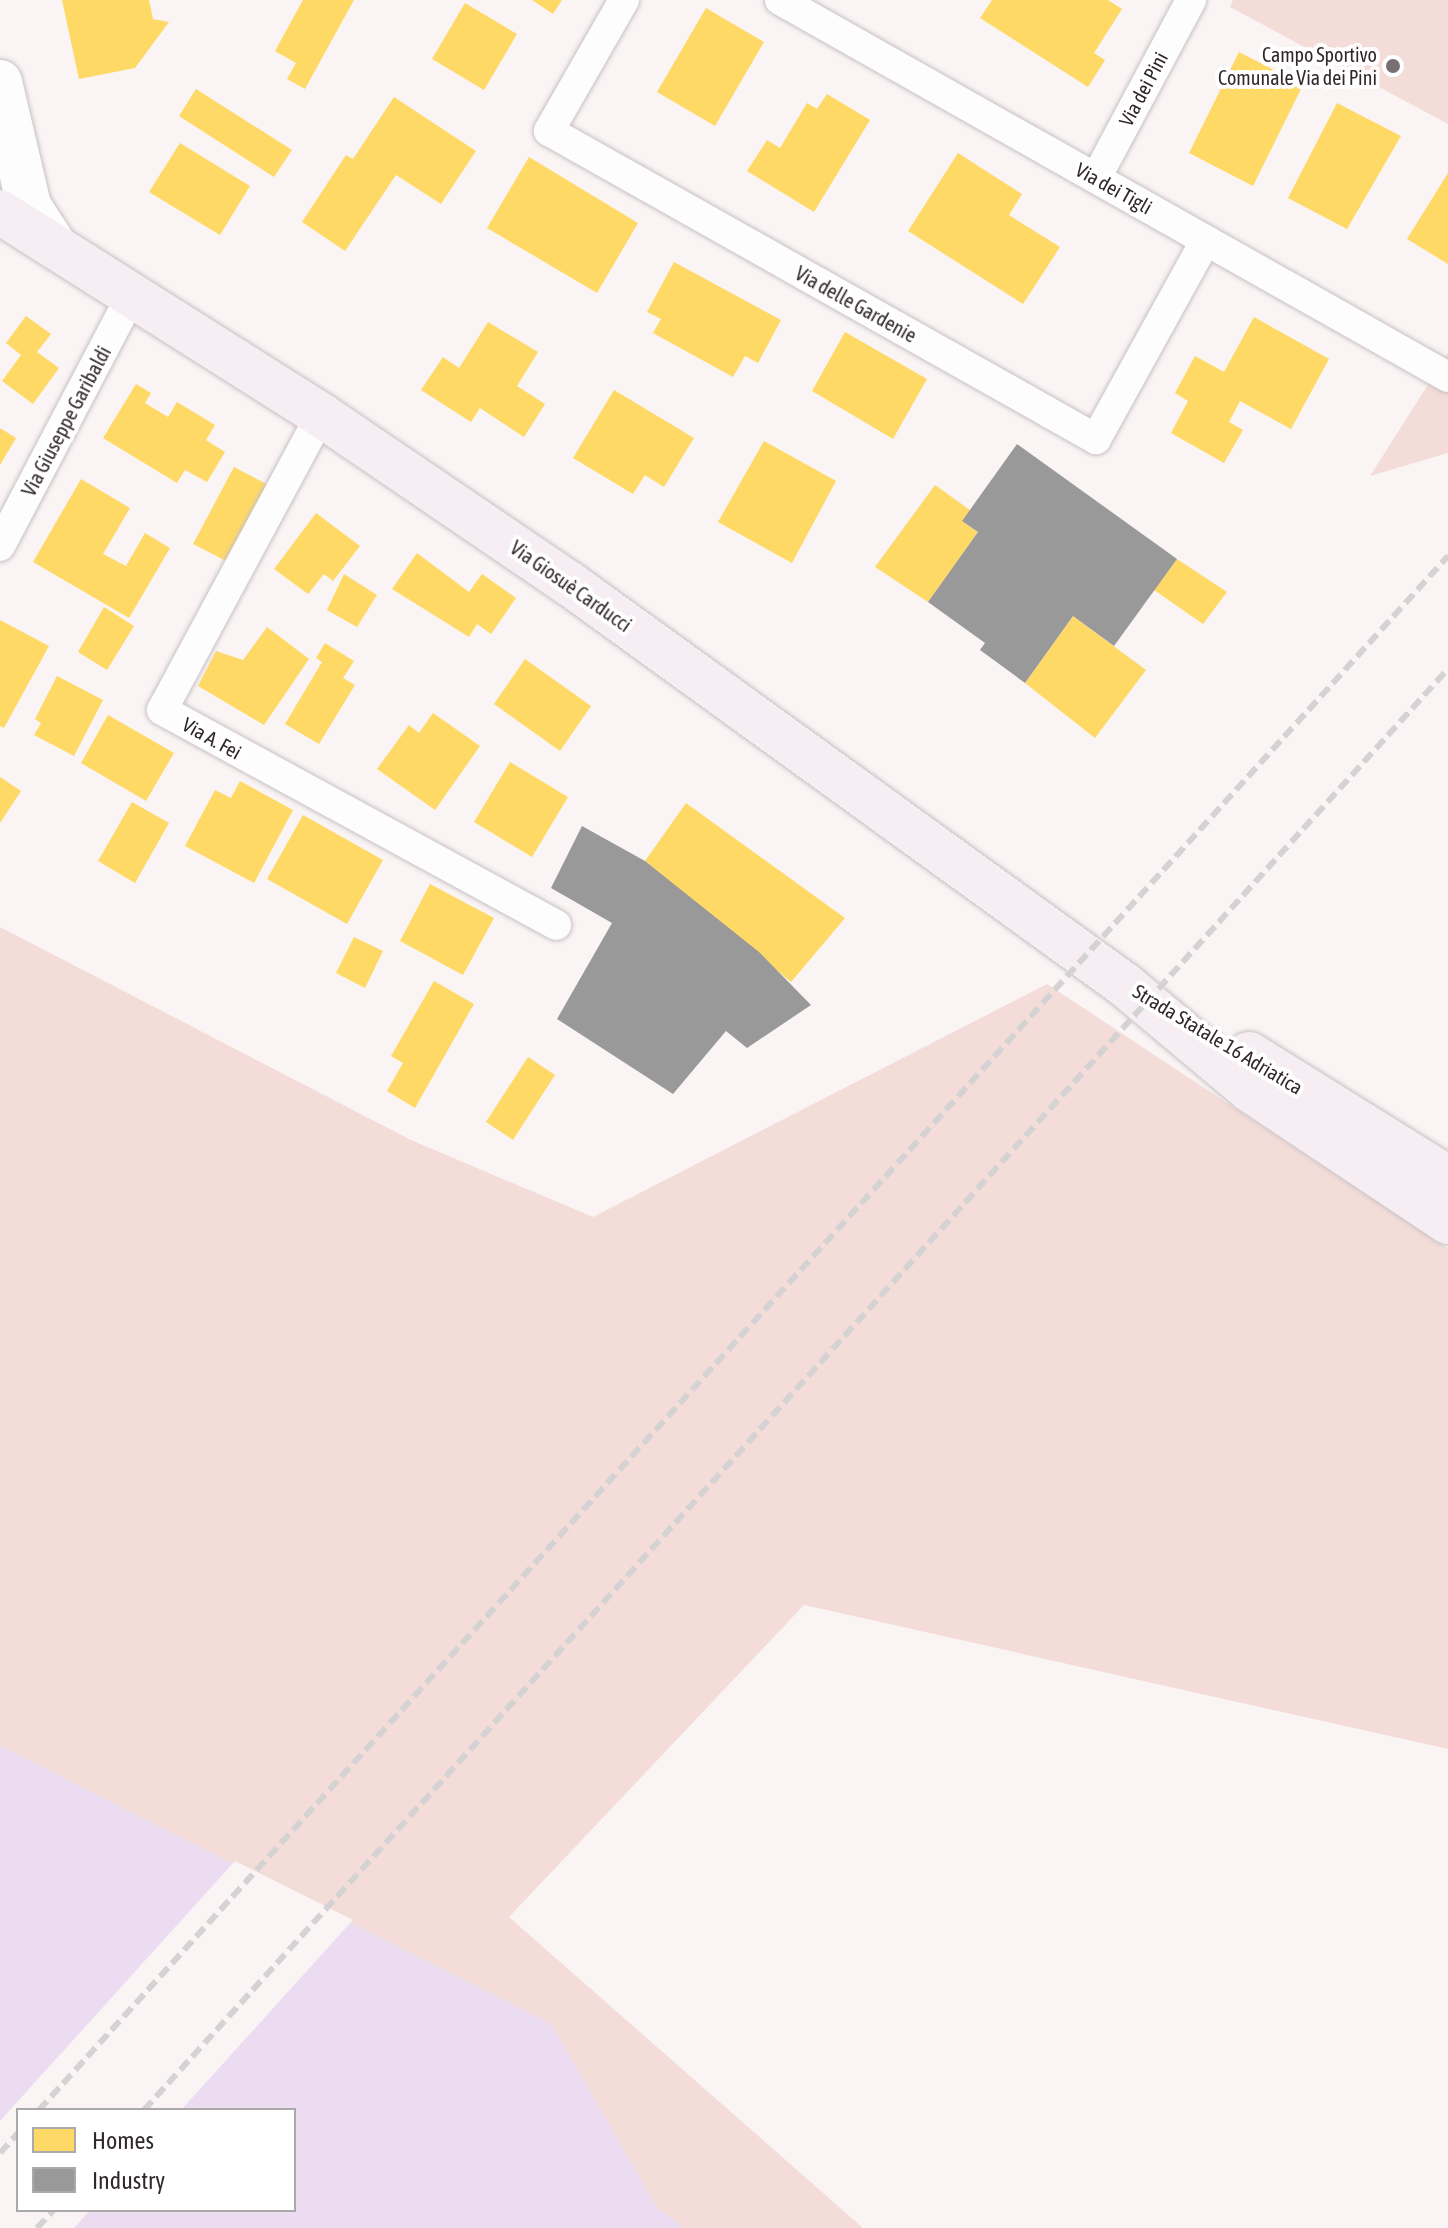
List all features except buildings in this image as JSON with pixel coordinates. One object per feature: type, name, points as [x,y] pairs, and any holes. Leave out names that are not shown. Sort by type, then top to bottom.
[{"type":"main road","points":[[0,82],[29,206],[55,246]]},
{"type":"main road","name":"Via Giosuè Carducci","points":[[0,212],[321,415],[570,584],[1125,985]]},
{"type":"main road","name":"Strada Statale 16 Adriatica","points":[[1125,985],[1299,1086],[1448,1178]]},
{"type":"main road","name":"Strada Statale 16 Adriatica","points":[[1125,985],[1250,1090],[1448,1222]]},
{"type":"street","name":"Via delle Gardenie","points":[[624,0],[549,131],[1096,439],[1206,240]]},
{"type":"street","name":"Via dei Tigli","points":[[780,0],[1448,377]]},
{"type":"street","name":"Via dei Pini","points":[[1096,178],[1191,0]]},
{"type":"street","name":"Via Giuseppe Garibaldi","points":[[0,546],[132,295]]},
{"type":"street","name":"Via A. Fei","points":[[321,415],[162,710],[556,925]]},
{"type":"street","points":[[1299,1086],[1365,1113],[1448,1157]]},
{"type":"shaded area","name":"Campo Sportivo Comunale Via dei Pini","points":[[1233,0],[1448,0],[1448,124],[1230,7]]},
{"type":"shaded area","points":[[1448,353],[1448,453],[1370,476]]},
{"type":"shaded area","points":[[0,927],[411,1140],[593,1217],[1047,984],[1448,1249],[1448,1749],[804,1605],[509,1917],[863,2228],[685,2228],[658,2209],[551,2024],[0,1746]]},
{"type":"shaded area","points":[[0,1746],[551,2024],[658,2209],[685,2228],[0,2228]]},
{"type":"pier","points":[[235,1861],[353,1920],[183,2108],[16,2108],[16,2212],[88,2212],[74,2228],[0,2228],[0,2121]]},
{"type":"railway","points":[[41,2108],[1448,556]]},
{"type":"railway","points":[[146,2108],[1448,669]]},
{"type":"railway","points":[[0,2153],[16,2135]]},
{"type":"railway","points":[[37,2228],[52,2212]]},
{"type":"place","name":"Campo Sportivo Comunale Via dei Pini","points":[[1393,66]]}]
